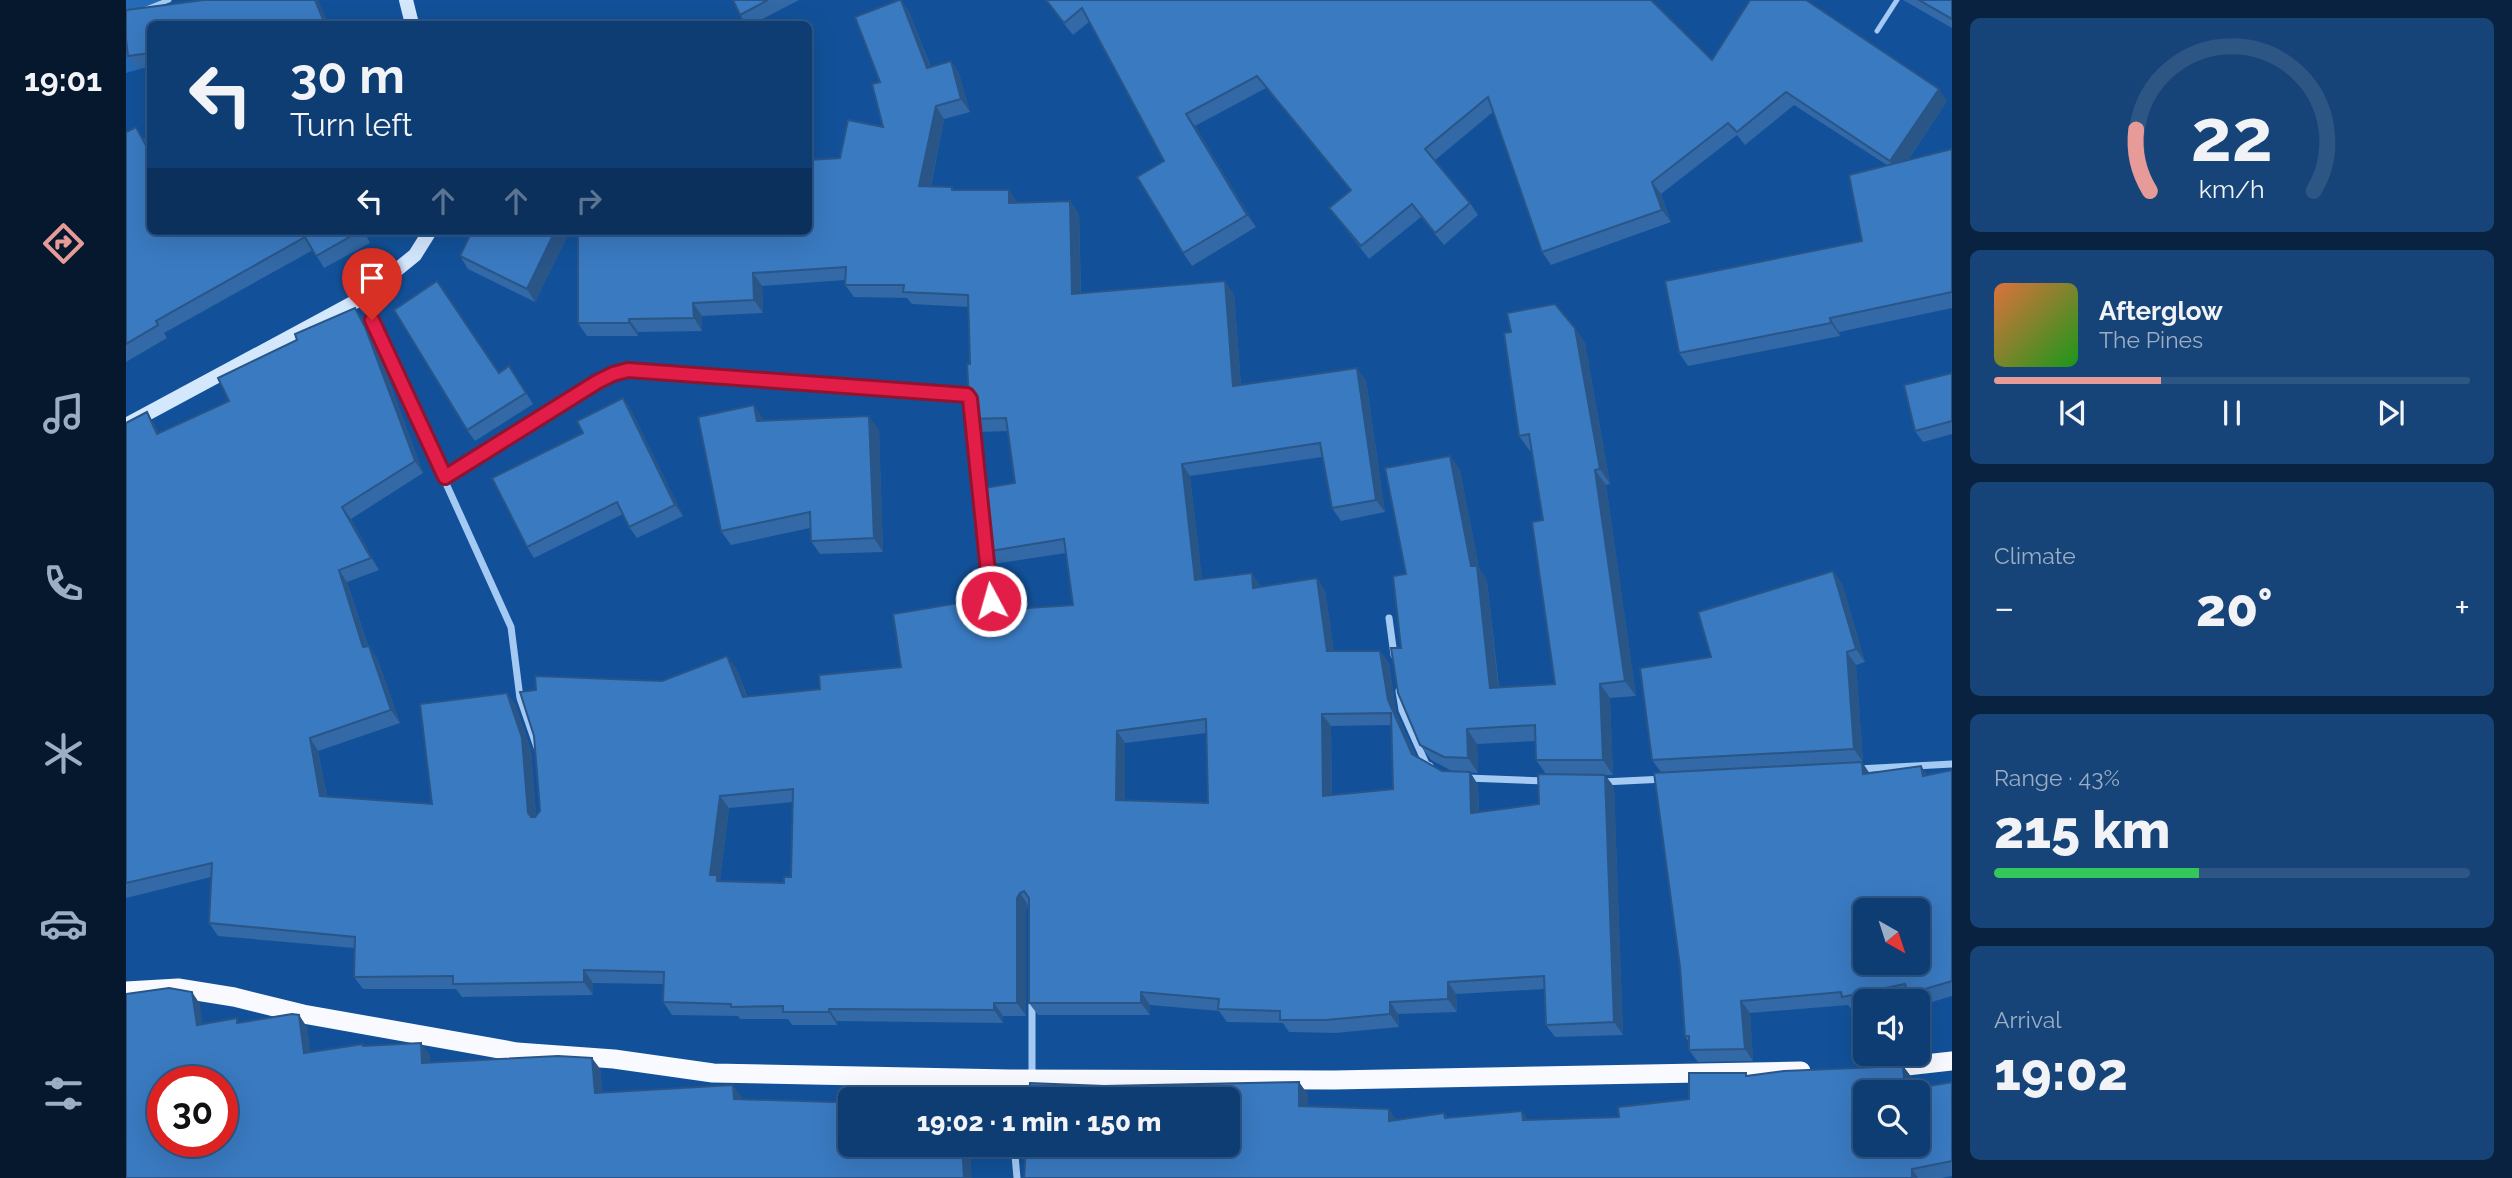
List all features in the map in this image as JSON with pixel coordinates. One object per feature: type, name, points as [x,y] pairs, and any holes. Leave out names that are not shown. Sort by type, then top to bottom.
[{"type":"highway","points":[[126,992],[178,988],[234,997],[303,1014],[517,1052],[614,1059],[713,1073],[1009,1079],[1334,1080],[1818,1071]]},
{"type":"highway","points":[[1860,1069],[1952,1061]]},
{"type":"main road","points":[[406,0],[411,21]]},
{"type":"main road","points":[[126,425],[362,298],[415,255],[428,235]]},
{"type":"street","points":[[362,298],[511,627],[520,698],[537,749],[538,761]]},
{"type":"street","points":[[445,477],[597,382],[628,370],[967,395],[970,399],[981,508]]},
{"type":"street","points":[[984,534],[991,601]]},
{"type":"street","points":[[1390,618],[1396,670]]},
{"type":"street","points":[[1398,684],[1402,710],[1426,764],[1435,769]]},
{"type":"street","points":[[1843,769],[1952,764]]},
{"type":"street","points":[[1453,778],[1559,781]]},
{"type":"street","points":[[1599,782],[1680,778]]},
{"type":"street","points":[[1032,988],[1032,1079]]},
{"type":"street","points":[[1009,1079],[1010,1087]]},
{"type":"street","points":[[1015,1157],[1017,1178]]},
{"type":"lane","points":[[135,13],[169,0]]},
{"type":"lane","points":[[1877,31],[1897,0]]},
{"type":"shaded area","points":[[126,0],[160,0],[164,19],[132,23],[147,67],[126,73]]},
{"type":"building","points":[[204,0],[315,0],[324,21],[147,21],[147,53],[128,56],[126,10]]},
{"type":"building","points":[[733,0],[768,0],[740,15]]},
{"type":"building","points":[[901,0],[927,68],[951,61],[961,99],[936,106],[919,186],[952,187],[952,190],[1009,190],[1009,203],[1070,201],[1072,294],[1225,281],[1233,386],[1357,368],[1376,500],[1332,508],[1320,443],[1182,464],[1195,580],[1252,573],[1253,588],[1317,578],[1327,651],[1380,651],[1388,700],[1412,754],[1442,771],[1470,772],[1471,813],[1539,804],[1538,774],[1605,775],[1614,1022],[1546,1025],[1544,976],[1448,982],[1448,999],[1390,1002],[1390,1014],[1326,1020],[1280,1020],[1280,1011],[1218,1009],[1219,999],[1141,992],[1141,1003],[1029,1003],[1029,898],[1024,891],[1017,898],[1017,1003],[994,1003],[994,1010],[829,1009],[829,1012],[783,1012],[783,1006],[731,1007],[731,1004],[663,1002],[664,972],[584,970],[584,982],[453,984],[453,976],[354,977],[355,937],[209,923],[212,863],[126,883],[126,423],[147,412],[157,434],[229,401],[218,378],[297,340],[295,334],[355,308],[365,327],[415,461],[342,507],[371,558],[339,570],[363,647],[369,646],[391,710],[310,738],[320,796],[432,804],[420,704],[507,693],[522,738],[528,813],[535,817],[540,811],[534,736],[520,692],[536,690],[535,676],[662,681],[727,656],[743,697],[820,689],[819,675],[901,667],[893,614],[994,597],[996,610],[1073,605],[1064,539],[984,552],[978,489],[1015,483],[1006,418],[970,419],[967,364],[970,364],[968,295],[903,292],[904,285],[845,285],[846,267],[753,273],[754,300],[693,303],[694,318],[629,319],[629,323],[578,323],[578,235],[812,235],[812,160],[840,158],[848,120],[883,127],[872,84],[880,82],[855,17]],"holes":[[[1391,713],[1393,789],[1323,796],[1322,714]],[[1206,719],[1208,803],[1116,800],[1117,731]],[[793,789],[791,877],[784,877],[784,883],[717,881],[717,875],[710,875],[720,796]]]},
{"type":"building","points":[[1046,0],[1651,0],[1712,60],[1750,0],[1806,0],[1939,89],[1890,161],[1786,92],[1737,132],[1728,123],[1652,182],[1662,210],[1542,252],[1488,97],[1425,149],[1470,203],[1435,233],[1412,204],[1361,246],[1329,208],[1351,190],[1257,76],[1186,114],[1247,215],[1183,253],[1137,177],[1164,161],[1082,8],[1064,23]]},
{"type":"building","points":[[1919,0],[1952,0],[1952,19]]},
{"type":"building","points":[[136,127],[147,147],[147,235],[353,235],[316,256],[305,237],[156,321],[158,325],[126,344],[126,132]]},
{"type":"building","points":[[1952,149],[1952,292],[1830,318],[1831,323],[1679,353],[1665,281],[1862,241],[1849,175]]},
{"type":"building","points":[[470,235],[553,235],[527,289],[460,256]]},
{"type":"building","points":[[437,281],[499,373],[509,366],[526,393],[467,430],[394,310]]},
{"type":"building","points":[[1555,304],[1575,328],[1600,469],[1595,470],[1625,681],[1600,684],[1603,760],[1536,760],[1535,725],[1467,729],[1468,758],[1444,757],[1420,745],[1398,693],[1391,648],[1401,648],[1393,576],[1406,574],[1385,468],[1450,456],[1471,566],[1477,566],[1490,688],[1555,684],[1532,522],[1543,520],[1529,434],[1519,436],[1504,333],[1511,332],[1507,313]]},
{"type":"building","points":[[1952,373],[1952,421],[1915,431],[1904,385]]},
{"type":"building","points":[[623,398],[675,505],[629,527],[617,502],[527,547],[492,478],[583,433],[577,421]]},
{"type":"building","points":[[754,405],[757,421],[869,416],[874,538],[811,541],[810,512],[721,531],[698,417]]},
{"type":"building","points":[[1833,571],[1856,649],[1847,652],[1854,749],[1652,760],[1640,668],[1711,657],[1698,612]]},
{"type":"building","points":[[1862,762],[1863,774],[1921,766],[1923,776],[1952,770],[1952,981],[1925,989],[1906,989],[1905,984],[1881,989],[1853,989],[1853,995],[1842,997],[1841,992],[1741,1001],[1745,1049],[1689,1050],[1689,1036],[1685,1036],[1680,967],[1654,773]]},
{"type":"building","points":[[169,988],[192,992],[197,1025],[237,1018],[237,1023],[299,1015],[304,1053],[363,1044],[421,1043],[422,1063],[558,1056],[592,1058],[595,1093],[733,1085],[734,1099],[838,1101],[838,1157],[963,1157],[964,1178],[126,1178],[126,994]]},
{"type":"building","points":[[1903,1066],[1904,1080],[1853,1080],[1853,1157],[1930,1157],[1930,1086],[1952,1082],[1952,1161],[1912,1169],[1912,1178],[1024,1178],[1025,1157],[1240,1157],[1240,1087],[1030,1087],[1030,1083],[1104,1086],[1299,1082],[1299,1106],[1389,1109],[1389,1121],[1444,1113],[1445,1118],[1522,1111],[1523,1120],[1619,1117],[1618,1107],[1689,1099],[1689,1073],[1746,1073],[1746,1076],[1784,1071]]},
{"type":"route","points":[[372,320],[445,477],[597,382],[628,370],[967,395],[970,399],[991,601]]}]
